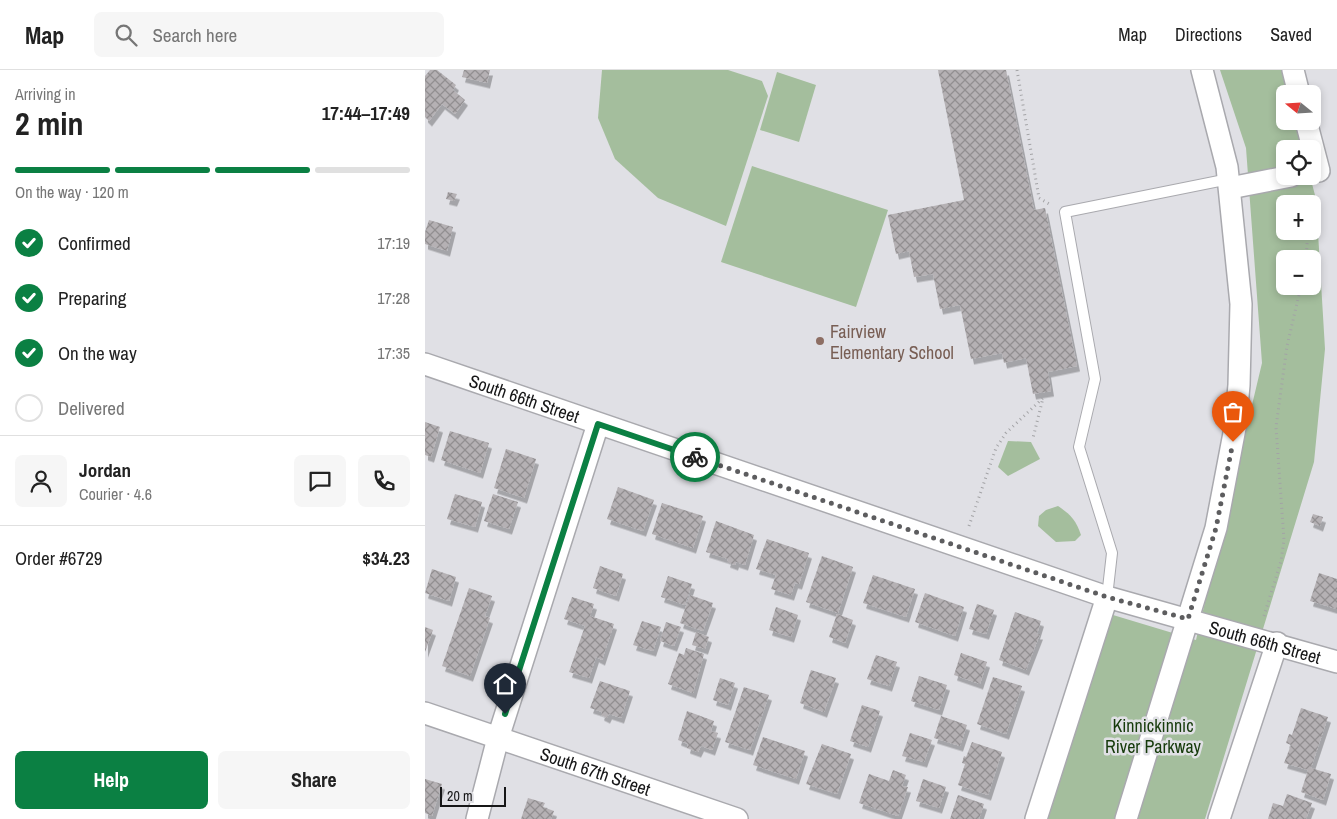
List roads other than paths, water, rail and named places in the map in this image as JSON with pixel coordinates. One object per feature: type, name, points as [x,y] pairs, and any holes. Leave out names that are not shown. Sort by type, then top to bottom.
[{"type":"street","points":[[1126,819],[1216,528],[1228,472],[1236,419],[1241,342],[1241,304],[1229,183],[1203,70]]},
{"type":"street","points":[[1293,70],[1297,85]]},
{"type":"street","points":[[1309,130],[1323,169]]},
{"type":"street","points":[[1229,183],[1276,178]]},
{"type":"street","name":"South 66th Street","points":[[425,364],[1107,597],[1277,643],[1337,662]]},
{"type":"street","points":[[477,819],[498,738],[598,424]]},
{"type":"street","points":[[1036,819],[1107,597]]},
{"type":"street","points":[[1219,819],[1277,643]]},
{"type":"street","name":"South 67th Street","points":[[425,713],[737,819]]},
{"type":"lane","points":[[1107,597],[1112,553],[1079,447],[1095,379],[1065,212],[1229,183]]},
{"type":"place","name":"Fairview Elementary School","points":[[820,341]]},
{"type":"park label","name":"Kinnickinnic River Parkway","points":[[1153,735]]}]
